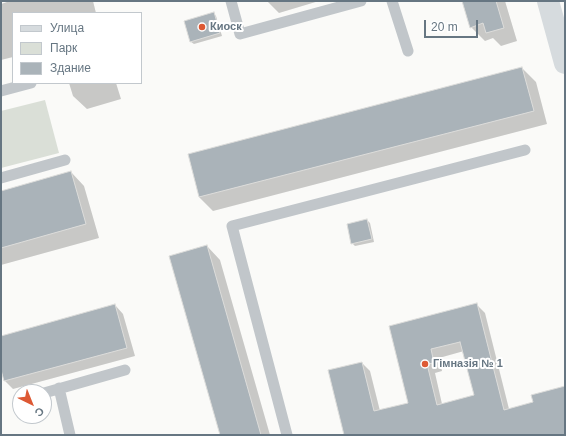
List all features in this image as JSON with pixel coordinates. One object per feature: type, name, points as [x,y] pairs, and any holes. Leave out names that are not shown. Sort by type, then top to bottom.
[{"type":"main road","points":[[548,1],[565,63]]},
{"type":"lane","points":[[231,1],[240,34],[361,1]]},
{"type":"lane","points":[[392,1],[408,51]]},
{"type":"lane","points":[[1,91],[27,84]]},
{"type":"lane","points":[[287,435],[232,226],[525,150]]},
{"type":"lane","points":[[1,178],[65,160]]},
{"type":"lane","points":[[52,390],[124,370]]},
{"type":"lane","points":[[59,388],[70,435]]},
{"type":"green space","points":[[45,100],[59,153],[1,168],[1,111]]},
{"type":"building","points":[[462,1],[496,1],[504,28],[486,33],[483,23],[470,28]]},
{"type":"building","name":"Киоск","points":[[214,12],[220,33],[190,42],[184,21]]},
{"type":"building","points":[[522,67],[534,111],[199,197],[188,154]]},
{"type":"building","points":[[71,171],[86,224],[1,248],[1,191]]},
{"type":"building","points":[[367,219],[372,239],[351,244],[347,224]]},
{"type":"building","points":[[207,245],[261,435],[220,435],[169,256]]},
{"type":"building","points":[[477,303],[504,410],[533,402],[531,395],[565,386],[565,435],[344,435],[328,370],[362,362],[374,411],[408,403],[389,326]],"holes":[[[460,342],[474,395],[437,405],[427,364],[434,363],[431,349]]]},
{"type":"building","points":[[115,304],[127,348],[4,381],[1,370],[1,336]]},
{"type":"place","name":"Киоск","points":[[202,27]]},
{"type":"place","name":"Гімназія № 1","points":[[425,364]]}]
